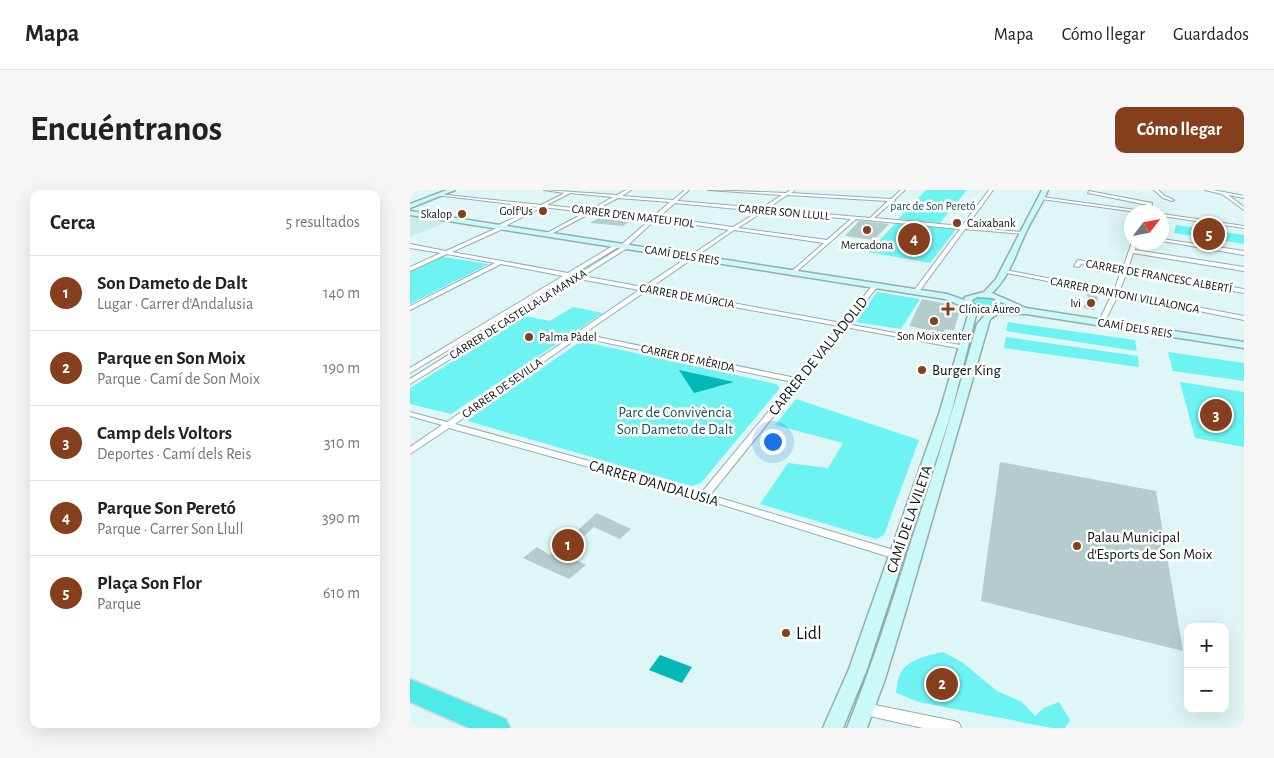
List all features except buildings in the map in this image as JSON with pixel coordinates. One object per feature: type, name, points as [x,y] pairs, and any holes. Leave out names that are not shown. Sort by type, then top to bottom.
[{"type":"highway","points":[[410,690],[496,728]]},
{"type":"street","points":[[410,206],[452,190]]},
{"type":"street","name":"CARRER SON LLULL","points":[[546,190],[572,191],[673,203],[964,226],[1022,233]]},
{"type":"street","points":[[549,234],[629,190]]},
{"type":"street","points":[[623,246],[687,190]]},
{"type":"street","points":[[710,190],[894,200]]},
{"type":"street","name":"CARRER DE SEVILLA","points":[[410,451],[692,256],[792,190]]},
{"type":"street","points":[[871,219],[903,190]]},
{"type":"street","points":[[916,292],[991,190]]},
{"type":"street","points":[[971,302],[997,286],[1045,190]]},
{"type":"street","points":[[1156,190],[1164,197],[1172,200]]},
{"type":"street","points":[[1207,190],[1244,197]]},
{"type":"street","points":[[1234,195],[1243,190]]},
{"type":"street","points":[[410,269],[503,226],[572,191]]},
{"type":"street","points":[[1089,191],[1104,207]]},
{"type":"street","points":[[1089,191],[1150,205]]},
{"type":"street","points":[[1223,193],[1244,209]]},
{"type":"street","name":"CARRER D'EN MATEU FIOL","points":[[438,195],[656,218],[827,242]]},
{"type":"street","points":[[1126,195],[1130,200]]},
{"type":"street","points":[[1042,198],[1124,210]]},
{"type":"street","name":"CAMÍ DELS REIS","points":[[412,214],[503,226],[947,297],[971,302],[980,310],[1002,306],[1244,345]]},
{"type":"street","points":[[1169,216],[1244,227]]},
{"type":"street","points":[[794,272],[855,218]]},
{"type":"street","points":[[1169,241],[1244,253]]},
{"type":"street","name":"CARRER DE MÚRCIA","points":[[410,246],[963,347]]},
{"type":"street","name":"CARRER DE CASTELLA-LA MANXA","points":[[410,371],[569,274],[623,246]]},
{"type":"street","name":"CARRER DE CASTELLA-LA MANXA","points":[[410,382],[580,276],[623,246]]},
{"type":"street","points":[[1101,323],[1116,293],[1131,251],[1244,269]]},
{"type":"street","points":[[410,308],[501,262]]},
{"type":"street","name":"CARRER DE FRANCESC ALBERTÍ","points":[[1077,266],[1079,262],[1244,291]]},
{"type":"street","name":"CARRER D'ANTONI VILLALONGA","points":[[1005,272],[1244,318]]},
{"type":"street","name":"CARRER DE VALLADOLID","points":[[704,496],[875,286]]},
{"type":"street","points":[[997,286],[1002,306]]},
{"type":"street","points":[[986,294],[1002,306]]},
{"type":"street","name":"CAMÍ DE LA VILETA","points":[[833,723],[858,669],[944,414],[972,322],[971,302]]},
{"type":"street","name":"CAMÍ DE LA VILETA","points":[[857,728],[884,657],[958,414],[982,324],[986,317],[1002,306]]},
{"type":"street","name":"CARRER DE MÈRIDA","points":[[578,335],[798,382]]},
{"type":"street","name":"CARRER D'ANDALUSIA","points":[[410,414],[704,496],[896,555]]},
{"type":"street","points":[[865,709],[923,724],[954,728]]},
{"type":"shaded area","points":[[410,217],[419,217],[449,221],[410,237]]},
{"type":"shaded area","points":[[679,370],[734,382],[694,393]]},
{"type":"shaded area","points":[[660,655],[692,667],[682,683],[649,670]]},
{"type":"green space","name":"parc de Son Peretó","points":[[926,190],[967,190],[940,223],[898,219]]},
{"type":"green space","points":[[897,222],[958,227],[930,263],[868,252]]},
{"type":"green space","points":[[1176,225],[1244,235],[1244,244],[1174,233]]},
{"type":"green space","points":[[443,257],[489,264],[410,304],[410,272]]},
{"type":"green space","points":[[877,292],[920,299],[901,329],[856,322]]},
{"type":"green space","points":[[981,296],[991,296],[1005,305],[994,310],[975,305],[972,301]]},
{"type":"green space","points":[[573,307],[603,313],[451,414],[410,404],[410,388],[525,316],[550,321]]},
{"type":"green space","points":[[1008,322],[1135,340],[1137,351],[1006,331]]},
{"type":"green space","points":[[1006,337],[1138,356],[1139,367],[1004,348]]},
{"type":"green space","name":"Parc de Convivència Son Dameto de Dalt","points":[[585,342],[776,384],[780,388],[701,483],[691,486],[468,421],[469,418],[577,344]]},
{"type":"green space","points":[[1168,352],[1244,363],[1244,381],[1173,371]]},
{"type":"green space","points":[[1180,382],[1244,392],[1244,447],[1195,438]]},
{"type":"green space","points":[[796,399],[919,440],[884,535],[876,539],[760,504],[788,463],[828,468],[843,443],[775,425]]},
{"type":"green space","points":[[943,652],[962,662],[997,691],[1022,702],[1035,716],[1044,708],[1059,702],[1070,720],[1065,728],[1052,728],[919,702],[896,693],[899,677],[906,666],[917,659]]},
{"type":"place","name":"Golf'Us","points":[[543,211]]},
{"type":"place","name":"Skalop","points":[[462,214]]},
{"type":"place","name":"Caixabank","points":[[957,223]]},
{"type":"place","name":"Mercadona","points":[[867,230]]},
{"type":"place","name":"Plaça Son Flor","points":[[1209,234]]},
{"type":"place","name":"Parque Son Peretó","points":[[914,239]]},
{"type":"place","name":"Ivi","points":[[1091,303]]},
{"type":"place","name":"Clínica Áureo","points":[[948,309]]},
{"type":"place","name":"Son Moix center","points":[[934,321]]},
{"type":"place","name":"Palma Pàdel","points":[[529,337]]},
{"type":"place","name":"Burger King","points":[[922,370]]},
{"type":"place","name":"Camp dels Voltors","points":[[1216,415]]},
{"type":"place","name":"Son Dameto de Dalt","points":[[568,545]]},
{"type":"place","name":"Palau Municipal d'Esports de Son Moix","points":[[1077,546]]},
{"type":"place","name":"Lidl","points":[[786,633]]},
{"type":"place","name":"Parque en Son Moix","points":[[942,684]]}]
